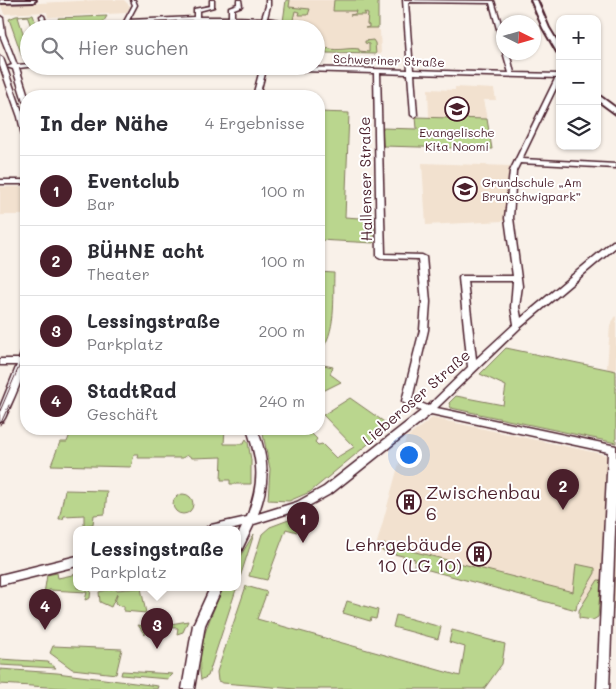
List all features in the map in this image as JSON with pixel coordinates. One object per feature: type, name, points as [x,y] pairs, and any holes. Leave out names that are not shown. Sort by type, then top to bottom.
[{"type":"main road","points":[[0,1],[33,0]]},
{"type":"street","points":[[127,20],[135,5],[133,0]]},
{"type":"street","points":[[194,0],[199,0]]},
{"type":"street","points":[[197,18],[196,10],[212,7],[212,0]]},
{"type":"street","points":[[232,19],[231,8],[240,5],[239,0]]},
{"type":"street","points":[[264,20],[268,0]]},
{"type":"street","points":[[534,0],[556,44]]},
{"type":"street","points":[[414,115],[405,1],[492,2],[496,16]]},
{"type":"street","points":[[42,16],[44,20]]},
{"type":"street","points":[[0,18],[6,67],[20,114]]},
{"type":"street","points":[[162,20],[197,18],[275,20]]},
{"type":"street","points":[[0,58],[20,91]]},
{"type":"street","points":[[508,60],[512,75]]},
{"type":"street","points":[[6,67],[20,66]]},
{"type":"street","name":"Schweriner Straße","points":[[325,69],[556,78]]},
{"type":"street","name":"Hallenser Straße","points":[[377,71],[381,256],[422,257],[426,302],[424,330],[407,401],[428,410]]},
{"type":"street","points":[[258,90],[262,75]]},
{"type":"street","points":[[518,325],[515,307],[517,279],[509,218],[513,171],[556,82]]},
{"type":"street","points":[[601,99],[616,112]]},
{"type":"street","points":[[518,161],[616,166]]},
{"type":"street","points":[[0,182],[20,182]]},
{"type":"street","name":"Lieberoser Straße","points":[[227,526],[312,501],[328,490],[428,410],[518,325],[616,243]]},
{"type":"street","points":[[473,369],[463,278],[517,279]]},
{"type":"street","points":[[0,362],[20,362]]},
{"type":"street","points":[[0,418],[20,373]]},
{"type":"street","points":[[428,410],[615,449],[604,689]]},
{"type":"street","points":[[241,541],[260,499],[262,474],[255,435]]},
{"type":"street","points":[[0,580],[73,562]]},
{"type":"street","points":[[188,689],[199,625],[215,591]]},
{"type":"shaded area","points":[[124,0],[130,6],[127,13],[48,17],[47,12],[4,14],[1,5]]},
{"type":"shaded area","points":[[286,0],[378,0],[378,29],[380,31],[381,54],[325,53],[325,20],[285,20]]},
{"type":"shaded area","name":"Evangelische Kita Noomi","points":[[455,87],[494,89],[496,100],[483,100],[487,119],[429,117],[428,89],[455,90]]},
{"type":"shaded area","name":"Grundschule „Am Brunschwigpark”","points":[[422,163],[511,166],[504,221],[426,225]]},
{"type":"shaded area","points":[[0,187],[20,187],[20,215],[0,215]]},
{"type":"shaded area","points":[[616,316],[616,371],[607,369],[610,325]]},
{"type":"shaded area","points":[[432,418],[616,457],[616,610],[375,550],[406,438]]},
{"type":"green space","points":[[286,0],[290,0],[289,7],[310,9],[308,15],[299,15],[300,12],[295,11],[293,20],[283,20]]},
{"type":"green space","points":[[334,0],[378,0],[378,28],[365,28],[369,27],[369,25],[367,24],[368,14],[364,12],[366,15],[350,15],[355,14],[356,11],[333,11]]},
{"type":"green space","points":[[33,15],[35,20],[29,20],[27,16],[18,17],[20,23],[20,50],[9,19],[16,16]]},
{"type":"green space","points":[[107,16],[105,20],[59,20],[58,18]]},
{"type":"green space","points":[[373,40],[376,54],[326,53],[327,48],[335,50],[359,49],[359,51],[369,52],[369,44],[365,43],[365,41]]},
{"type":"green space","points":[[325,112],[349,113],[345,217],[374,219],[374,243],[325,240]]},
{"type":"green space","points":[[416,117],[487,119],[492,149],[383,146],[382,128],[417,129]]},
{"type":"green space","points":[[325,272],[334,273],[334,305],[329,336],[325,345]]},
{"type":"green space","points":[[506,348],[616,371],[616,443],[451,408],[449,403],[456,396],[503,405],[506,386],[480,374]]},
{"type":"green space","points":[[325,365],[333,367],[330,374],[341,382],[325,390]]},
{"type":"green space","points":[[350,398],[390,426],[310,492],[289,501],[268,500],[270,469],[263,435],[313,435],[317,439],[315,442],[318,445],[322,444],[336,458],[354,447],[325,417],[325,414]]},
{"type":"green space","points":[[70,435],[225,435],[224,444],[243,444],[246,439],[251,460],[251,484],[230,484],[230,480],[221,480],[222,457],[192,458],[188,455],[182,458],[138,458],[139,454],[134,454],[131,467],[51,465],[60,442],[67,442]]},
{"type":"green space","points":[[65,490],[107,491],[105,514],[94,515],[93,524],[84,526],[84,515],[64,516],[63,519],[59,519]]},
{"type":"green space","points":[[179,494],[187,494],[193,500],[193,508],[187,514],[179,514],[173,508],[173,500]]},
{"type":"green space","points":[[294,518],[297,532],[286,529],[267,580],[249,576],[262,534],[270,527]]},
{"type":"green space","points":[[254,534],[241,574],[241,555]]},
{"type":"green space","points":[[384,544],[573,592],[576,564],[595,568],[595,573],[577,604],[576,610],[414,566],[415,559],[382,551]]},
{"type":"green space","points":[[57,573],[58,578],[73,575],[73,591],[91,591],[90,598],[85,600],[87,592],[49,590],[47,597],[44,594],[47,575]]},
{"type":"green space","points":[[598,580],[601,580],[598,617],[593,620],[579,618],[579,610]]},
{"type":"green space","points":[[246,586],[267,592],[257,619],[460,676],[465,647],[449,642],[452,630],[505,644],[502,664],[484,689],[296,689],[223,683],[218,681],[217,672]]},
{"type":"green space","points":[[142,591],[146,613],[124,611],[124,606],[115,603],[117,594],[111,607],[100,602],[99,592]]},
{"type":"green space","points":[[222,591],[236,591],[208,676],[201,680],[200,656],[209,621]]},
{"type":"green space","points":[[347,601],[378,610],[376,619],[371,618],[370,621],[343,613]]},
{"type":"green space","points":[[396,615],[441,627],[438,639],[393,627]]},
{"type":"green space","points":[[188,621],[183,632],[177,634],[178,628],[147,627],[145,635],[138,625],[143,626],[149,622],[153,627]]},
{"type":"green space","points":[[53,646],[122,649],[116,674],[72,669],[50,653]]},
{"type":"green space","points":[[0,659],[48,662],[56,668],[0,665]]},
{"type":"green space","points":[[0,669],[57,673],[158,686],[157,689],[79,689],[0,684]]},
{"type":"green space","points":[[122,671],[173,674],[168,679],[121,675]]},
{"type":"tram line","points":[[0,411],[20,364]]},
{"type":"tram line","points":[[0,425],[9,405]]},
{"type":"place","name":"Evangelische Kita Noomi","points":[[457,109]]},
{"type":"place","name":"Grundschule „Am Brunschwigpark”","points":[[465,189]]},
{"type":"place","name":"Zwischenbau 6","points":[[409,502]]},
{"type":"place","name":"BÜHNE acht","points":[[563,510]]},
{"type":"place","name":"Eventclub","points":[[303,543]]},
{"type":"place","name":"Lehrgebäude 10 (LG 10)","points":[[479,554]]},
{"type":"place","name":"StadtRad","points":[[45,630]]},
{"type":"place","name":"Lessingstraße","points":[[157,649]]}]
